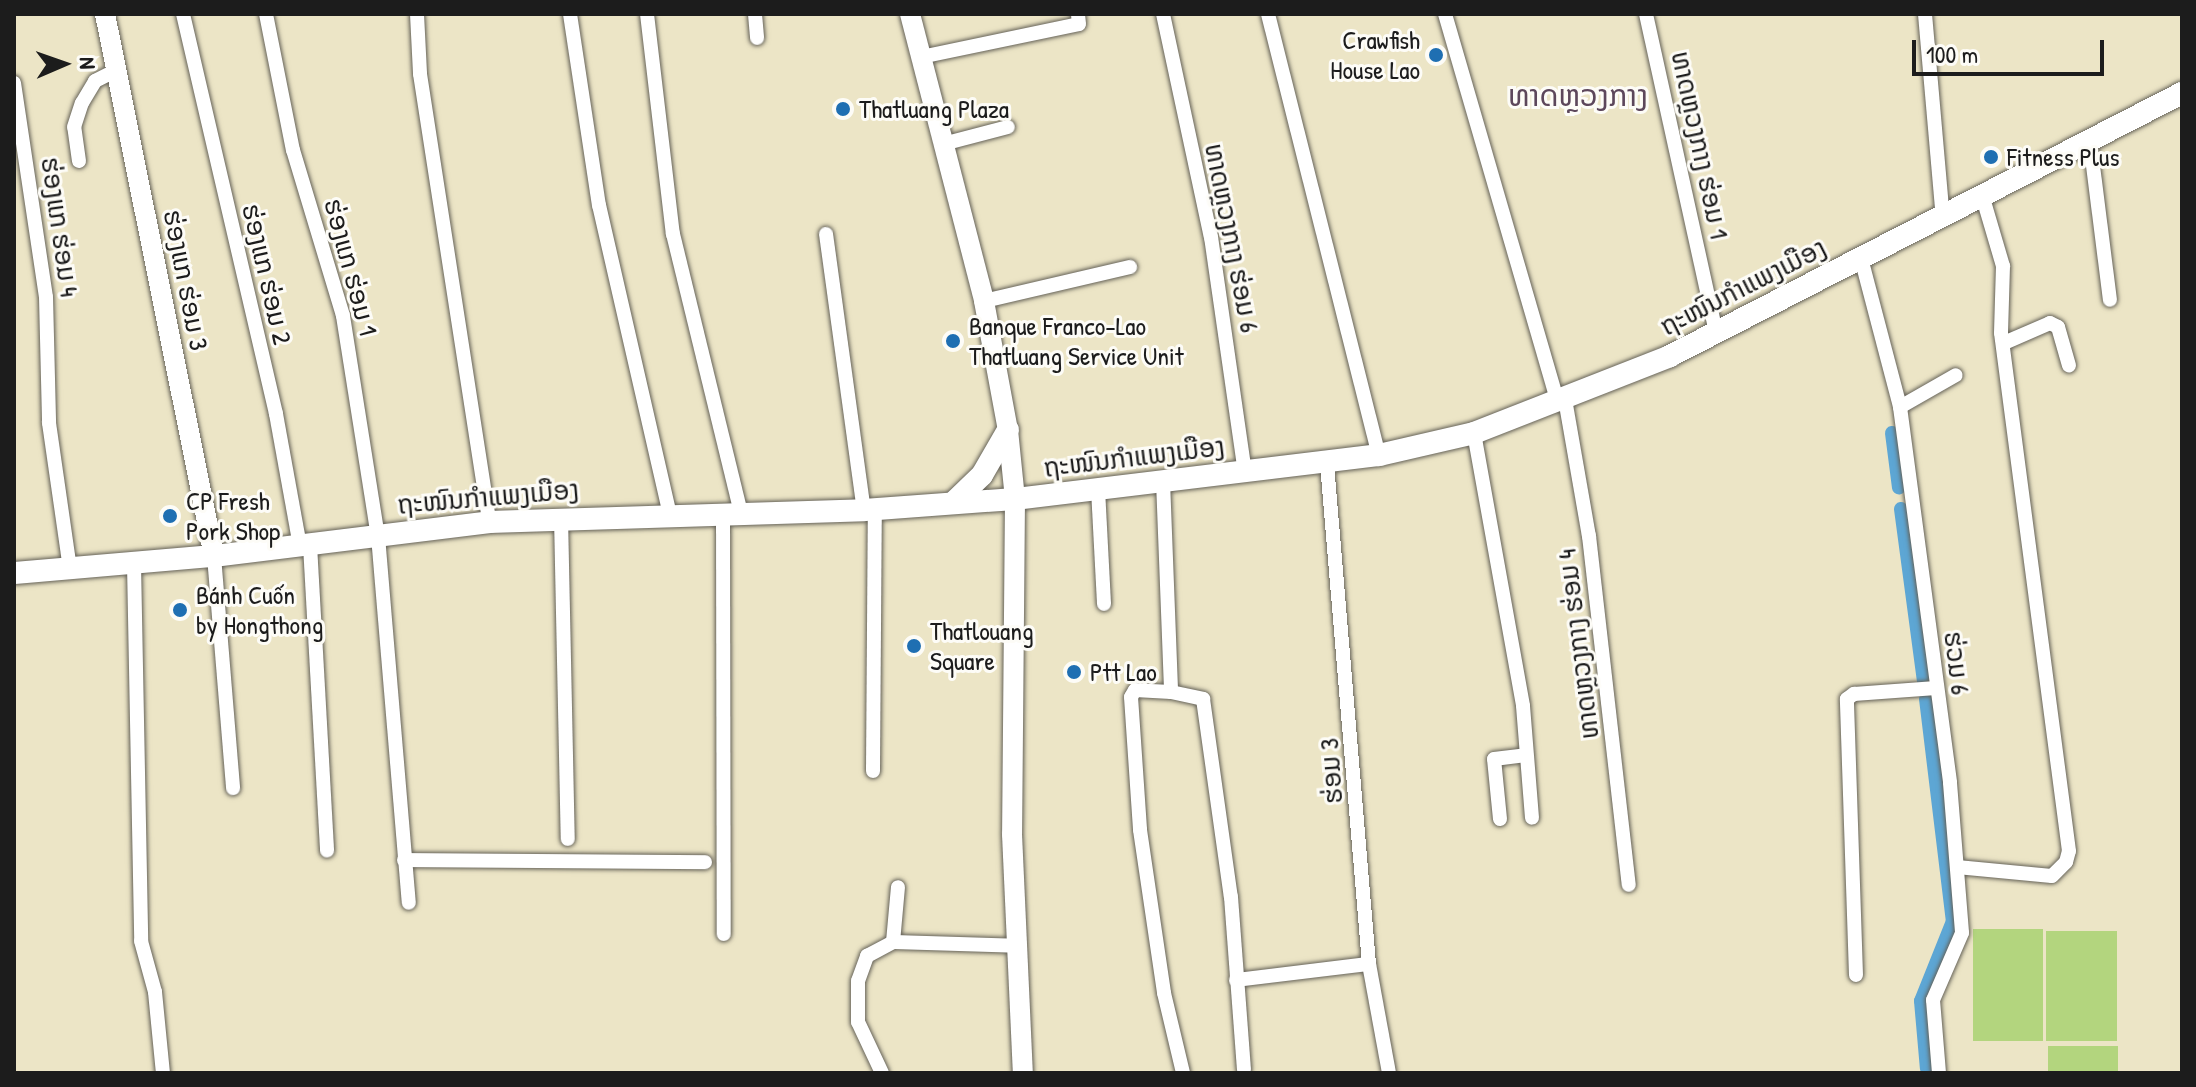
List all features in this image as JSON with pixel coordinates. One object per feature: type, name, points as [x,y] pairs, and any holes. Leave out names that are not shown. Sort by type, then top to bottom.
[{"type":"main road","name":"ຮ່ອງແກ ຮ່ອມ 3","points":[[105,14],[214,556]]},
{"type":"main road","points":[[910,14],[984,301],[1008,430],[1015,499],[1012,834],[1023,1073]]},
{"type":"main road","name":"ຖະໜົນກຳແພງເມືອງ","points":[[14,573],[214,556],[489,522],[561,517],[870,510],[1015,499],[1327,464],[1379,455],[1474,433],[1561,401],[1716,333],[2182,93]]},
{"type":"main road","points":[[953,503],[982,475],[1008,430]]},
{"type":"street","name":"ຮ່ອງແກ ຮ່ອມ 2","points":[[183,14],[305,545],[327,851]]},
{"type":"street","name":"ຮ່ອງແກ ຮ່ອມ 1","points":[[266,14],[293,150],[343,316],[378,536],[409,903]]},
{"type":"street","points":[[417,14],[420,74],[489,522]]},
{"type":"street","points":[[570,14],[599,205],[670,514]]},
{"type":"street","points":[[647,14],[673,234],[732,514],[724,934]]},
{"type":"street","points":[[755,14],[757,38]]},
{"type":"street","points":[[921,57],[1079,24],[1078,14]]},
{"type":"street","name":"ທາດຫຼວງກາງ ຮ່ອມ 6","points":[[1163,14],[1211,237],[1245,472]]},
{"type":"street","points":[[1268,14],[1379,455]]},
{"type":"street","name":"ທາດຫຼວງກາງ ຮ່ອມ 4","points":[[1445,14],[1561,401],[1589,536],[1629,885]]},
{"type":"street","name":"ທາດຫຼວງກາງ ຮ່ອມ 1","points":[[1646,14],[1716,333]]},
{"type":"street","points":[[1925,14],[1943,218]]},
{"type":"street","points":[[79,161],[74,127],[82,103],[95,81],[117,70]]},
{"type":"street","name":"ຮ່ອງແກ ຮ່ອມ 4","points":[[14,83],[46,297],[49,423],[70,569]]},
{"type":"street","points":[[943,144],[1008,127]]},
{"type":"street","points":[[2090,142],[2110,300]]},
{"type":"street","points":[[1957,867],[2052,876],[2066,862],[2069,851],[2004,343],[2003,266],[1983,198]]},
{"type":"street","points":[[826,234],[870,510],[873,771]]},
{"type":"street","name":"ຮ່ວມ 6","points":[[1861,258],[1900,407],[1957,867],[1962,933],[1933,1000],[1939,1073]]},
{"type":"street","points":[[984,301],[1130,267]]},
{"type":"street","points":[[2004,343],[2050,323],[2058,327],[2069,365]]},
{"type":"street","points":[[1900,407],[1956,375]]},
{"type":"street","points":[[1474,433],[1523,706],[1532,818]]},
{"type":"street","name":"ຮ່ອມ 3","points":[[1327,464],[1369,964],[1389,1073]]},
{"type":"street","points":[[1163,481],[1171,692]]},
{"type":"street","points":[[1098,489],[1104,604]]},
{"type":"street","points":[[561,517],[568,839]]},
{"type":"street","points":[[214,556],[233,788]]},
{"type":"street","points":[[134,564],[141,941],[155,992],[163,1073]]},
{"type":"street","points":[[1856,975],[1847,699],[1854,694],[1936,688]]},
{"type":"street","points":[[1183,1073],[1164,993],[1140,830],[1131,697],[1135,690],[1171,692],[1203,699],[1231,897],[1244,1070]]},
{"type":"street","points":[[1500,819],[1494,759],[1526,755]]},
{"type":"street","points":[[404,860],[705,862]]},
{"type":"street","points":[[893,942],[898,887]]},
{"type":"street","points":[[882,1073],[858,1022],[858,981],[867,956],[893,942],[1017,946]]},
{"type":"street","points":[[1236,980],[1369,964]]},
{"type":"green space","points":[[1973,929],[2043,929],[2043,1041],[1973,1041]]},
{"type":"green space","points":[[2046,931],[2117,931],[2117,1041],[2046,1041]]},
{"type":"green space","points":[[2048,1046],[2118,1046],[2118,1073],[2048,1073]]},
{"type":"waterway","points":[[1892,433],[1899,488]]},
{"type":"waterway","points":[[1901,509],[1924,682]]},
{"type":"waterway","points":[[1926,699],[1953,921],[1921,1001],[1927,1069]]},
{"type":"place","name":"Crawfish House Lao","points":[[1436,55]]},
{"type":"place","name":"Thatluang Plaza","points":[[843,109]]},
{"type":"place","name":"Fitness Plus","points":[[1991,157]]},
{"type":"place","name":"Banque Franco-Lao Thatluang Service Unit","points":[[953,341]]},
{"type":"place","name":"CP Fresh Pork Shop","points":[[170,516]]},
{"type":"place","name":"Bánh Cuốn by Hongthong","points":[[180,610]]},
{"type":"place","name":"Thatlouang Square","points":[[914,646]]},
{"type":"place","name":"Ptt Lao","points":[[1074,672]]},
{"type":"district","name":"ທາດຫຼວງກາງ","points":[[1578,95]]}]
